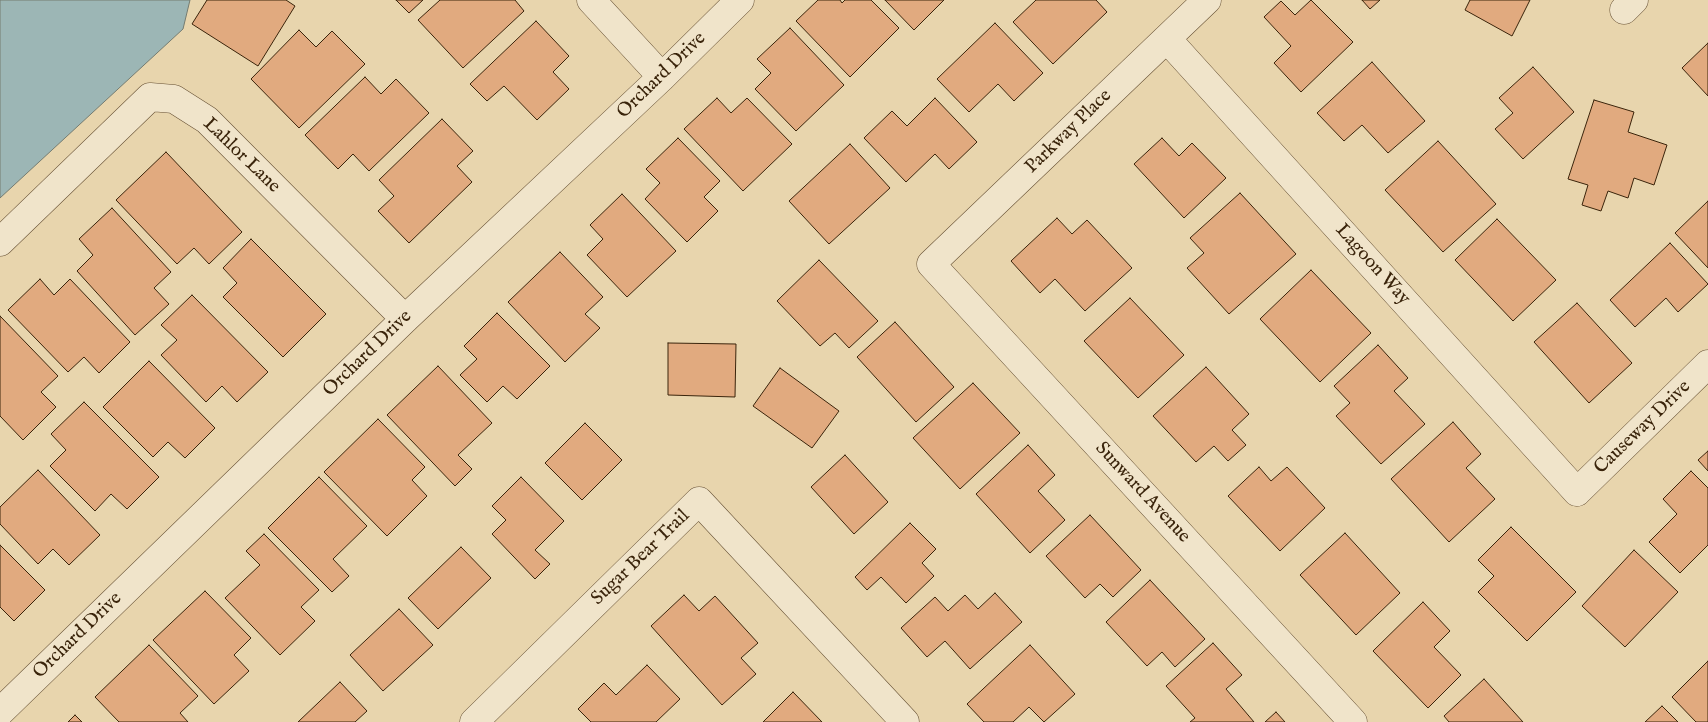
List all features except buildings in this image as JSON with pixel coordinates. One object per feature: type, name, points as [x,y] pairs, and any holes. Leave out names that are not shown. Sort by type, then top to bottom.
[{"type":"street","points":[[591,0],[662,77]]},
{"type":"street","name":"Orchard Drive","points":[[0,712],[405,319],[662,77],[740,0]]},
{"type":"street","name":"Parkway Place","points":[[931,264],[1207,0]]},
{"type":"street","name":"Lagoon Way","points":[[1167,39],[1577,492]]},
{"type":"street","name":"Lahlor Lane","points":[[0,242],[150,97],[174,99],[207,120],[405,319]]},
{"type":"street","name":"Sunward Avenue","points":[[931,264],[1353,722]]},
{"type":"street","name":"Causeway Drive","points":[[1577,492],[1708,364]]},
{"type":"street","name":"Sugar Bear Trail","points":[[474,722],[699,501],[905,722]]},
{"type":"water","points":[[0,0],[190,0],[183,29],[0,198]]}]
